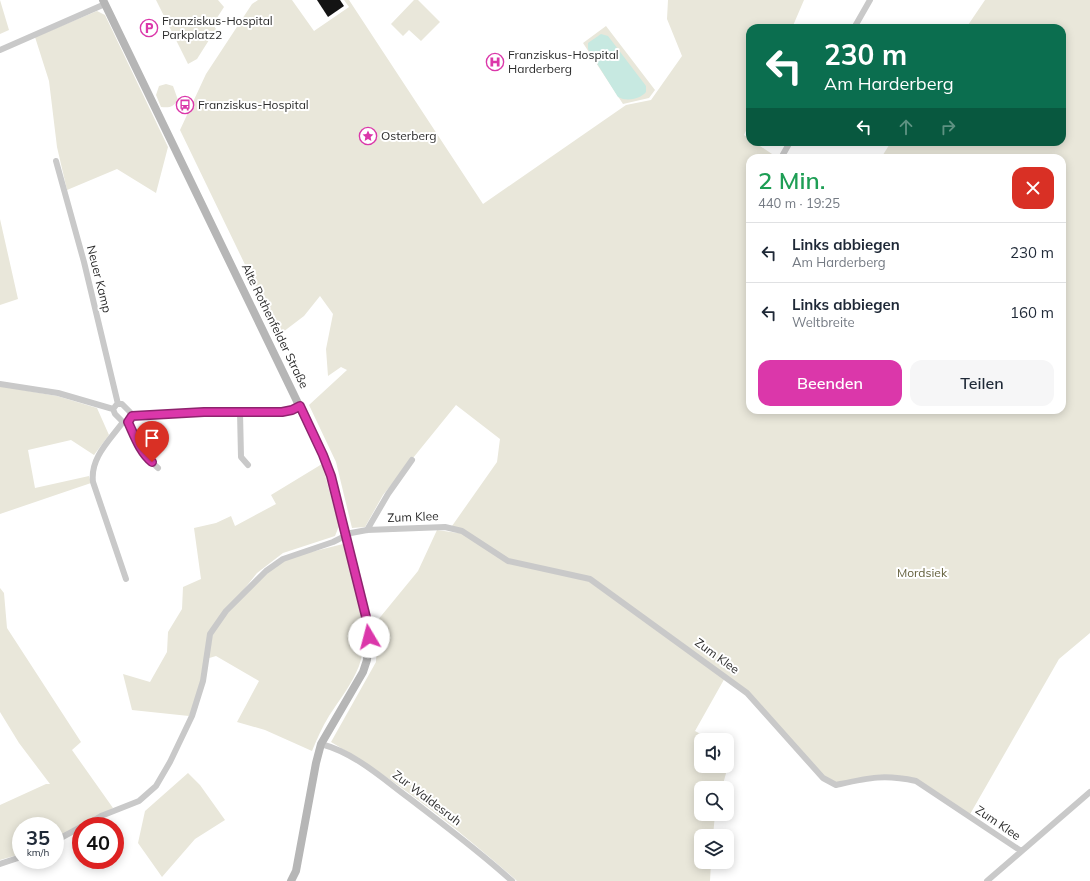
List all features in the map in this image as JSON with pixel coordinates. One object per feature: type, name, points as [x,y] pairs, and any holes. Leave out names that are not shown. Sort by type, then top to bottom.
[{"type":"street","points":[[856,24],[870,0]]},
{"type":"street","points":[[0,50],[104,2]]},
{"type":"street","name":"Alte Rothenfelder Straße","points":[[104,2],[323,455],[331,476],[369,629],[369,646],[363,672],[321,744],[316,763],[296,871],[291,881]]},
{"type":"street","name":"Neuer Kamp","points":[[56,161],[84,262],[118,404]]},
{"type":"street","points":[[0,384],[58,393],[113,409],[115,414],[126,422],[146,457],[158,468]]},
{"type":"street","points":[[113,409],[118,404],[124,405],[132,416]]},
{"type":"street","points":[[126,579],[93,482],[92,474],[95,460],[132,416],[282,412],[292,410],[300,406]]},
{"type":"street","points":[[240,412],[241,457],[248,465]]},
{"type":"street","name":"Zum Klee","points":[[367,530],[388,494],[412,460]]},
{"type":"street","name":"Zum Klee","points":[[99,817],[139,801],[156,786],[170,762],[192,716],[203,681],[210,634],[226,611],[266,571],[283,559],[334,542],[346,535],[367,530],[445,527],[462,531],[508,561],[590,579],[747,693],[823,778],[836,785],[879,776],[896,777],[916,781],[1021,851]]},
{"type":"street","name":"Zur Waldesruh","points":[[321,744],[350,755],[380,776],[480,853],[512,881]]},
{"type":"street","points":[[987,881],[1090,792]]},
{"type":"street","points":[[0,864],[12,860]]},
{"type":"green space","points":[[0,0],[9,30],[0,34]]},
{"type":"green space","points":[[156,0],[218,0],[224,7],[213,24],[216,29],[197,59],[188,64]]},
{"type":"green space","name":"Mordsiek","points":[[258,0],[292,0],[314,31],[349,7],[344,0],[349,0],[483,204],[626,105],[651,100],[682,56],[667,19],[668,0],[804,0],[794,24],[746,24],[746,131],[744,135],[746,136],[746,146],[760,146],[772,154],[746,154],[746,414],[1066,414],[1066,154],[884,154],[888,146],[1066,146],[1066,24],[969,24],[985,0],[1090,0],[1090,633],[1059,659],[969,816],[916,781],[896,777],[836,785],[823,778],[747,693],[726,676],[695,731],[699,733],[694,733],[694,773],[726,773],[724,781],[694,781],[694,821],[714,821],[714,829],[694,829],[694,869],[711,869],[710,881],[517,881],[473,843],[427,807],[380,773],[331,742],[376,662],[377,621],[418,571],[437,530],[458,533],[452,526],[497,462],[500,439],[456,405],[383,495],[365,527],[352,528],[336,462],[309,405],[347,370],[341,367],[328,376],[326,349],[333,314],[320,296],[304,316],[279,335],[180,130],[206,74],[252,4]]},
{"type":"green space","points":[[414,0],[418,0],[440,22],[421,41],[409,30],[403,36],[391,24]]},
{"type":"green space","points":[[97,11],[105,15],[168,147],[156,193],[117,169],[67,190],[57,147],[49,81],[35,37]]},
{"type":"green space","points":[[606,26],[655,90],[649,98],[623,104],[583,43]]},
{"type":"green space","points":[[166,84],[173,86],[178,100],[171,106],[161,107],[156,95],[159,86]]},
{"type":"green space","points":[[0,219],[18,299],[0,305]]},
{"type":"green space","points":[[0,386],[57,396],[97,408],[109,435],[94,455],[71,440],[28,450],[35,488],[89,476],[91,483],[0,514]]},
{"type":"green space","points":[[322,464],[339,526],[335,536],[283,553],[257,573],[230,607],[283,559],[343,544],[362,621],[362,652],[359,666],[353,679],[326,720],[312,751],[265,730],[237,722],[259,681],[216,656],[206,659],[203,681],[189,716],[132,710],[123,674],[150,682],[167,652],[168,632],[182,609],[183,587],[201,579],[194,528],[216,523],[231,516],[235,526],[276,504],[271,495]]},
{"type":"green space","points":[[0,588],[4,593],[7,628],[81,742],[72,750],[113,808],[96,817],[72,817],[72,830],[64,834],[64,817],[12,817],[12,857],[0,860],[0,805],[46,784],[50,784],[19,743],[0,712]]},
{"type":"green space","points":[[188,773],[200,785],[225,820],[195,839],[162,877],[138,843],[145,811]]},
{"type":"shaded area","points":[[601,34],[608,36],[646,86],[646,92],[637,98],[622,99],[618,97],[588,49],[588,43]]},
{"type":"building","points":[[317,0],[340,0],[344,6],[328,17]]},
{"type":"place","name":"Franziskus-Hospital Parkplatz2","points":[[149,28]]},
{"type":"place","name":"Franziskus-Hospital Harderberg","points":[[495,62]]},
{"type":"place","name":"Franziskus-Hospital","points":[[185,105]]},
{"type":"place","name":"Osterberg","points":[[368,136]]},
{"type":"route","points":[[152,462],[146,457],[138,445],[128,422],[131,420],[132,416],[204,412],[282,412],[292,410],[300,406],[331,476],[369,629],[369,637]]}]
